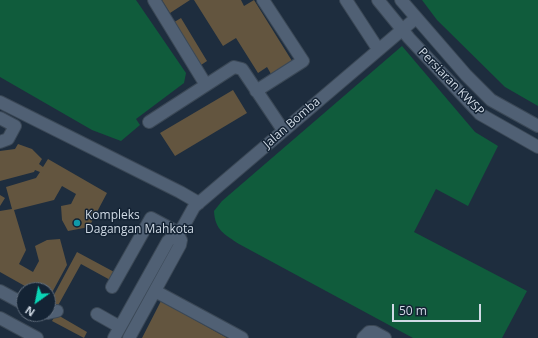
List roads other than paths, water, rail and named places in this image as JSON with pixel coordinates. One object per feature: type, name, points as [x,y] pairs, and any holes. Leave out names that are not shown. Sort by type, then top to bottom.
[{"type":"street","points":[[154,0],[206,85]]},
{"type":"street","points":[[256,91],[303,61],[263,0]]},
{"type":"street","points":[[346,0],[378,49]]},
{"type":"street","name":"Persiaran KWSP","points":[[378,0],[401,29],[480,114],[538,147]]},
{"type":"street","name":"Persiaran KWSP","points":[[401,0],[491,100],[538,126]]},
{"type":"street","name":"Jalan Bomba","points":[[115,335],[168,240],[178,235],[191,211],[401,29],[416,18]]},
{"type":"street","points":[[149,122],[234,67],[242,69],[284,130]]},
{"type":"street","points":[[0,102],[180,192],[199,203]]},
{"type":"street","points":[[0,118],[15,126],[8,140],[0,142]]},
{"type":"street","points":[[112,287],[151,218],[178,235]]},
{"type":"street","name":"Jalan Bomba","points":[[129,338],[180,245],[181,240],[178,235]]},
{"type":"street","points":[[0,291],[16,300]]},
{"type":"street","points":[[155,291],[242,338]]},
{"type":"street","points":[[97,314],[115,335]]},
{"type":"street","points":[[0,318],[37,338]]},
{"type":"street","points":[[363,338],[369,332],[374,332],[385,338]]},
{"type":"place","name":"Kompleks Dagangan Mahkota","points":[[77,223]]}]
